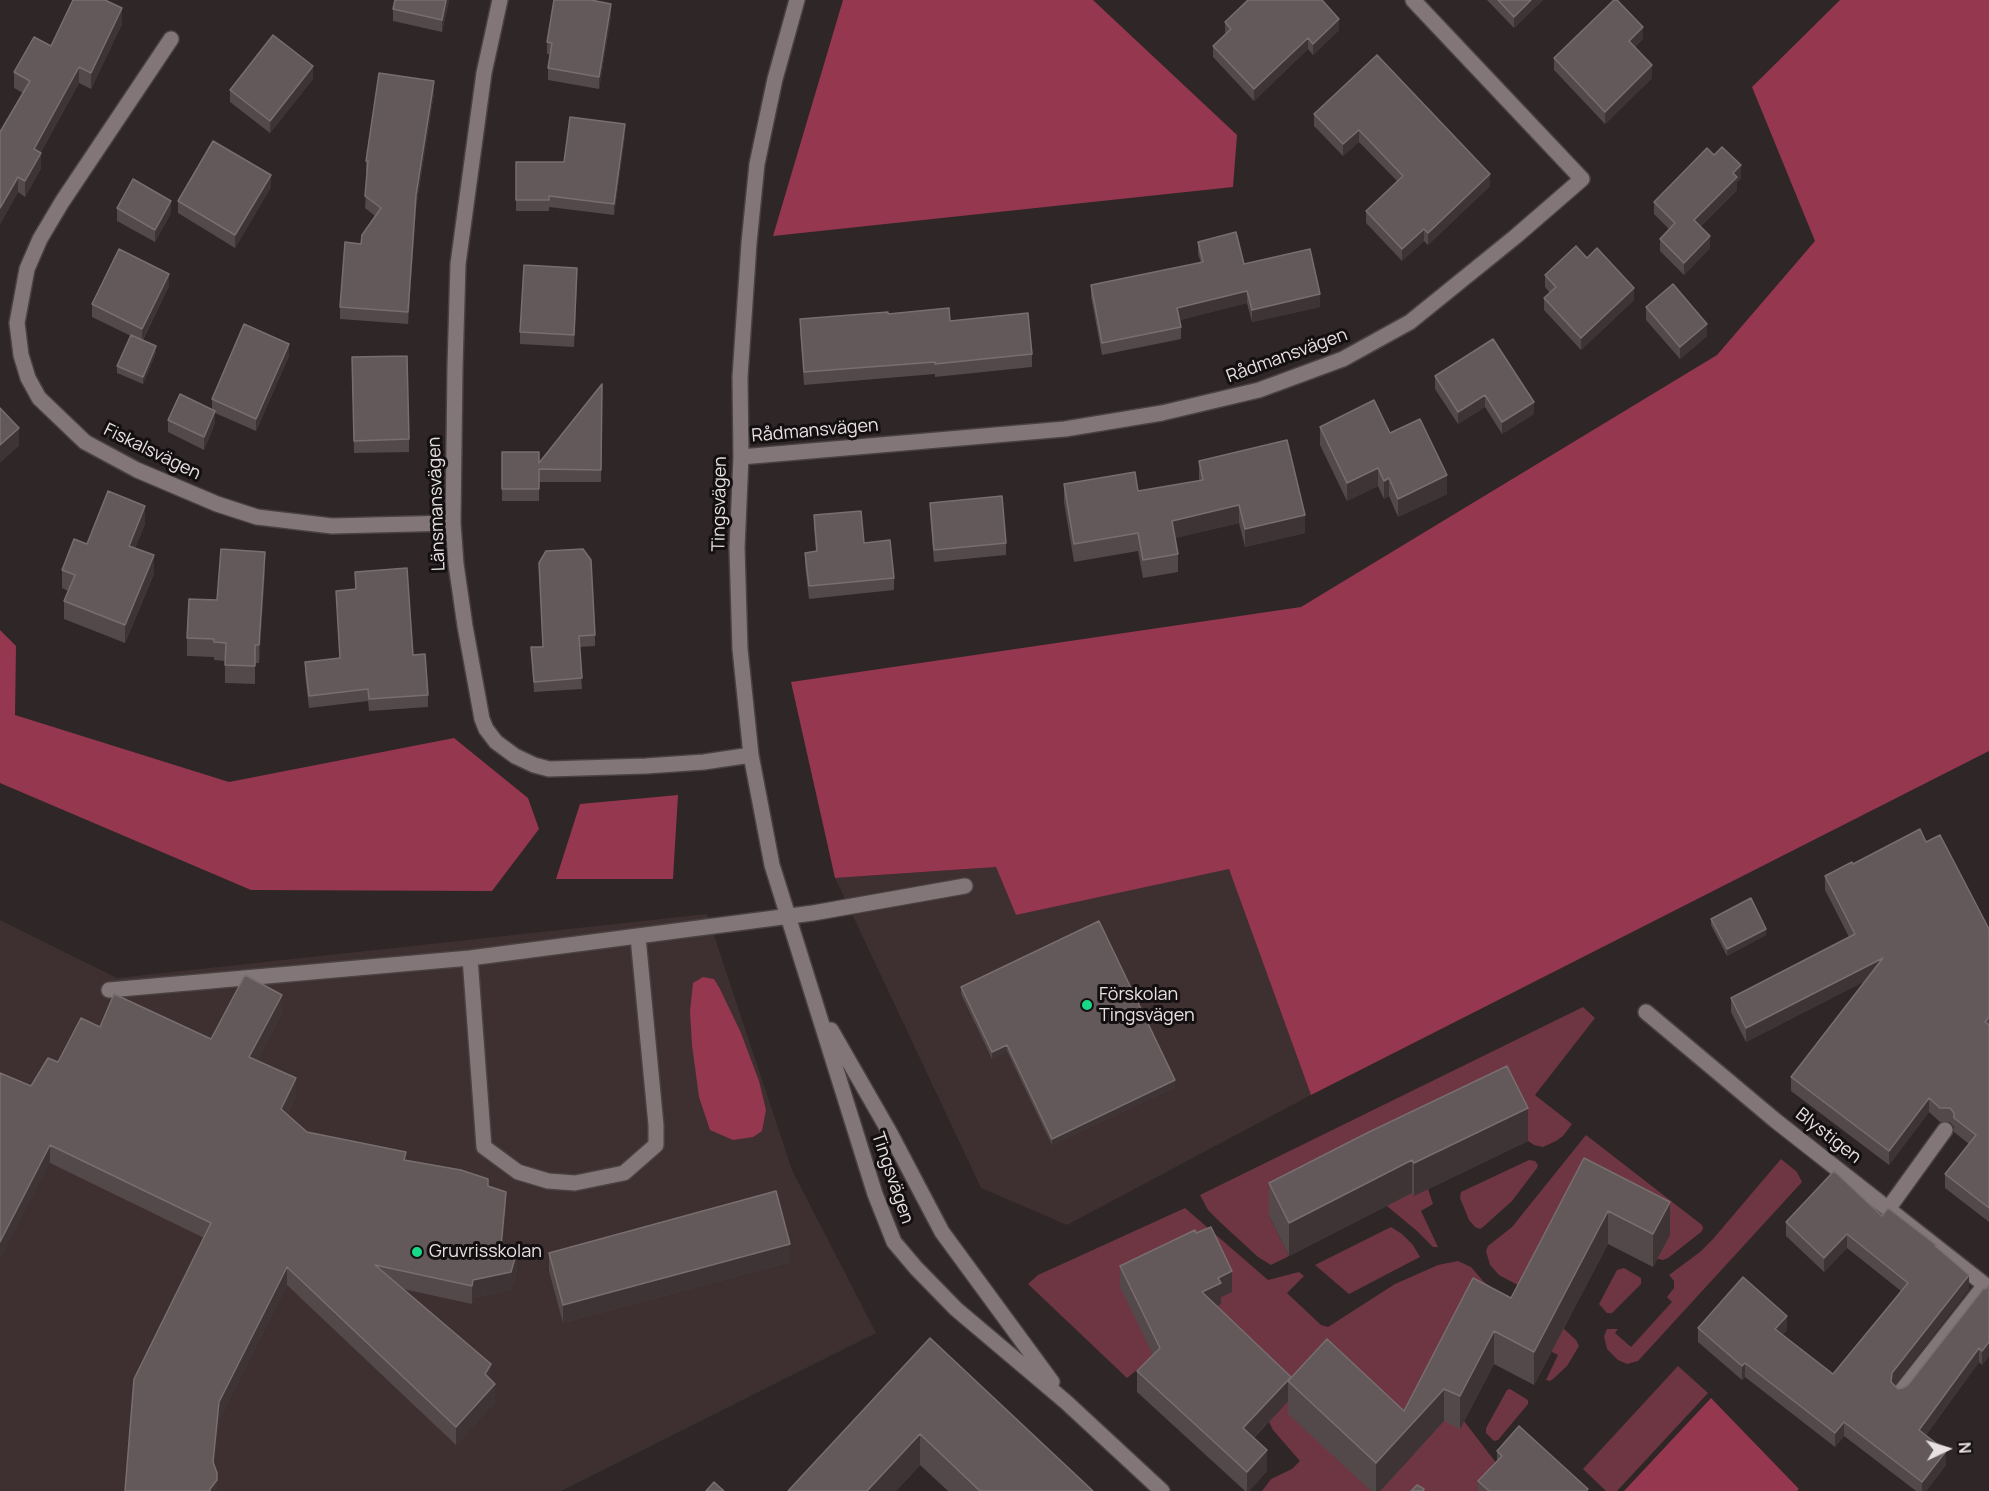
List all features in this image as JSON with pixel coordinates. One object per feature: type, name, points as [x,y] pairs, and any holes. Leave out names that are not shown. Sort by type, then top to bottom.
[{"type":"street","name":"Länsmansvägen","points":[[500,0],[484,73],[458,264],[455,367],[453,523],[456,564],[482,719],[496,742],[516,756],[549,769],[646,766],[751,756]]},
{"type":"street","name":"Tingsvägen","points":[[797,0],[775,79],[757,164],[740,378],[741,457],[737,548],[740,638],[751,756],[772,865],[874,1194],[894,1242],[956,1309],[1066,1402],[1162,1491]]},
{"type":"street","name":"Rådmansvägen","points":[[741,457],[1065,429],[1161,413],[1269,387],[1343,360],[1410,322],[1582,179],[1413,0]]},
{"type":"street","name":"Fiskalsvägen","points":[[171,39],[62,202],[40,239],[27,269],[17,323],[21,355],[28,378],[39,398],[85,442],[137,470],[217,504],[257,517],[332,526],[453,523]]},
{"type":"street","points":[[109,990],[470,958],[788,916],[965,886]]},
{"type":"street","points":[[470,958],[484,1147],[518,1172],[548,1181],[575,1183],[624,1173],[656,1144],[638,937]]},
{"type":"street","name":"Tingsvägen","points":[[817,1005],[942,1232],[1066,1402]]},
{"type":"street","name":"Blystigen","points":[[1646,1012],[1776,1121],[1987,1286]]},
{"type":"street","points":[[1888,1209],[1944,1130]]},
{"type":"street","points":[[1899,1393],[1987,1286]]},
{"type":"shaded area","points":[[843,0],[1093,0],[1237,135],[1233,187],[773,236]]},
{"type":"shaded area","points":[[1840,0],[1989,0],[1989,751],[1311,1095],[1229,869],[1016,915],[996,867],[835,878],[791,682],[1301,607],[1717,355],[1815,241],[1752,87]]},
{"type":"shaded area","points":[[0,630],[16,646],[15,715],[229,782],[454,738],[528,798],[539,829],[492,891],[251,890],[0,783]]},
{"type":"shaded area","points":[[678,795],[673,879],[556,879],[580,804]]},
{"type":"shaded area","name":"Förskolan Tingsvägen","points":[[996,867],[1016,915],[1229,868],[1311,1095],[1067,1225],[981,1188],[835,878]]},
{"type":"shaded area","name":"Gruvrisskolan","points":[[707,914],[792,1170],[876,1333],[561,1491],[0,1491],[0,920],[117,978]]},
{"type":"shaded area","points":[[703,977],[714,979],[720,989],[741,1033],[759,1081],[766,1110],[762,1131],[753,1137],[733,1140],[710,1130],[699,1097],[690,1011],[693,983]]},
{"type":"shaded area","points":[[1583,1007],[1595,1018],[1535,1095],[1572,1124],[1556,1141],[1543,1147],[1534,1145],[1528,1141],[1507,1099],[1428,1189],[1433,1204],[1421,1211],[1438,1247],[1433,1247],[1387,1206],[1269,1216],[1289,1256],[1271,1265],[1258,1257],[1220,1222],[1208,1210],[1200,1195]]},
{"type":"shaded area","points":[[1586,1135],[1702,1225],[1703,1229],[1668,1258],[1658,1259],[1584,1191],[1568,1312],[1499,1275],[1490,1265],[1486,1251],[1488,1246],[1512,1227]]},
{"type":"shaded area","points":[[1781,1159],[1797,1172],[1802,1182],[1638,1361],[1627,1364],[1618,1360],[1607,1349],[1604,1336],[1607,1329],[1618,1329],[1615,1333],[1631,1347],[1672,1302],[1667,1297],[1674,1288],[1674,1281],[1669,1275],[1700,1252],[1713,1239]]},
{"type":"shaded area","points":[[1529,1160],[1535,1161],[1537,1168],[1512,1201],[1483,1227],[1480,1229],[1475,1227],[1469,1220],[1460,1198],[1461,1192]]},
{"type":"shaded area","points":[[1185,1208],[1268,1280],[1299,1272],[1304,1276],[1287,1293],[1321,1325],[1328,1327],[1395,1284],[1438,1265],[1458,1261],[1471,1267],[1484,1282],[1499,1293],[1563,1328],[1579,1346],[1567,1366],[1550,1381],[1546,1380],[1558,1355],[1473,1312],[1460,1429],[1464,1421],[1497,1464],[1499,1491],[1380,1491],[1415,1453],[1371,1491],[1262,1491],[1271,1479],[1292,1469],[1300,1461],[1273,1430],[1269,1422],[1291,1398],[1208,1319],[1211,1248],[1181,1324],[1148,1361],[1127,1378],[1028,1284],[1038,1275]]},
{"type":"shaded area","points":[[1391,1227],[1413,1245],[1420,1257],[1349,1294],[1315,1265]]},
{"type":"shaded area","points":[[1624,1268],[1641,1278],[1641,1284],[1612,1313],[1607,1313],[1599,1304],[1617,1270]]},
{"type":"shaded area","points":[[1678,1366],[1708,1393],[1617,1491],[1606,1491],[1583,1469]]},
{"type":"shaded area","points":[[1510,1389],[1528,1400],[1528,1404],[1498,1440],[1494,1441],[1486,1433],[1486,1428],[1507,1390]]},
{"type":"shaded area","points":[[1711,1398],[1799,1489],[1797,1491],[1624,1491]]},
{"type":"building","points":[[73,0],[105,0],[122,8],[91,73],[79,67],[34,149],[41,153],[25,181],[18,177],[0,208],[0,132],[30,81],[14,72],[34,37],[51,46]]},
{"type":"building","points":[[395,0],[446,0],[442,20],[393,9]]},
{"type":"building","points":[[554,0],[591,0],[611,4],[599,77],[548,68],[552,43],[547,42]]},
{"type":"building","points":[[1248,0],[1322,0],[1339,19],[1313,44],[1308,38],[1254,89],[1213,46],[1231,29],[1225,22]]},
{"type":"building","points":[[1498,0],[1531,0],[1514,17]]},
{"type":"building","points":[[1614,0],[1617,0],[1643,27],[1629,41],[1652,65],[1605,112],[1554,58]]},
{"type":"building","points":[[273,35],[313,66],[270,121],[230,90]]},
{"type":"building","points":[[1377,55],[1490,174],[1428,233],[1424,229],[1402,249],[1366,211],[1403,176],[1359,130],[1343,144],[1314,114]]},
{"type":"building","points":[[379,73],[434,81],[416,195],[408,312],[340,307],[345,242],[361,244],[362,235],[381,208],[365,196],[368,161],[366,161]]},
{"type":"building","points":[[570,117],[625,124],[614,204],[549,196],[549,200],[516,200],[516,162],[564,162]]},
{"type":"building","points":[[213,141],[271,175],[235,235],[178,201]]},
{"type":"building","points":[[1722,147],[1741,165],[1733,173],[1737,177],[1694,220],[1710,236],[1684,263],[1660,239],[1675,223],[1654,202],[1707,148],[1714,155]]},
{"type":"building","points":[[133,179],[171,201],[155,230],[117,208]]},
{"type":"building","points":[[1236,232],[1244,264],[1310,249],[1320,294],[1252,310],[1247,291],[1177,308],[1181,327],[1102,343],[1091,285],[1203,262],[1198,242]]},
{"type":"building","points":[[1576,246],[1587,258],[1597,248],[1634,288],[1581,338],[1544,298],[1556,287],[1545,275]]},
{"type":"building","points":[[119,249],[169,274],[142,329],[92,304]]},
{"type":"building","points":[[524,265],[577,268],[574,335],[520,332]]},
{"type":"building","points":[[1673,284],[1707,324],[1680,347],[1646,307]]},
{"type":"building","points":[[949,308],[950,321],[1028,313],[1032,354],[935,364],[935,362],[804,372],[800,319]]},
{"type":"building","points":[[244,324],[289,344],[256,419],[212,399]]},
{"type":"building","points":[[131,335],[156,346],[143,377],[117,366]]},
{"type":"building","points":[[1493,339],[1534,402],[1502,422],[1485,395],[1458,412],[1435,376]]},
{"type":"building","points":[[407,356],[409,439],[354,441],[352,357]]},
{"type":"building","points":[[602,384],[601,470],[539,469],[539,489],[502,489],[502,452],[539,452],[539,463]]},
{"type":"building","points":[[180,394],[215,411],[204,437],[168,420]]},
{"type":"building","points":[[1374,400],[1390,433],[1420,419],[1447,475],[1398,499],[1389,478],[1384,481],[1378,468],[1347,483],[1320,427]]},
{"type":"building","points":[[0,408],[19,428],[0,445]]},
{"type":"building","points":[[1287,440],[1305,515],[1245,529],[1239,505],[1172,521],[1178,554],[1143,560],[1138,533],[1074,544],[1064,484],[1135,472],[1138,491],[1203,480],[1199,461]]},
{"type":"building","points":[[108,491],[145,506],[129,546],[154,555],[125,625],[64,601],[75,575],[62,570],[74,539],[87,544]]},
{"type":"building","points":[[1002,496],[1006,543],[934,550],[930,503]]},
{"type":"building","points":[[861,511],[864,543],[890,540],[894,578],[809,586],[805,553],[817,551],[814,515]]},
{"type":"building","points":[[221,549],[265,552],[259,645],[255,645],[255,666],[225,665],[226,643],[214,642],[214,639],[187,638],[189,599],[217,600]]},
{"type":"building","points":[[583,549],[591,560],[595,635],[579,636],[582,678],[534,682],[531,647],[543,647],[539,563],[546,551]]},
{"type":"building","points":[[407,568],[413,655],[425,654],[428,695],[369,699],[368,689],[309,696],[305,662],[340,658],[336,591],[356,589],[355,572]]},
{"type":"building","points":[[1920,829],[1926,842],[1940,835],[1989,929],[1989,1017],[1985,1022],[1989,1025],[1989,1208],[1945,1174],[1976,1135],[1954,1118],[1954,1113],[1950,1108],[1940,1108],[1929,1098],[1889,1151],[1791,1077],[1883,958],[1746,1028],[1731,998],[1855,934],[1825,876]]},
{"type":"building","points":[[1751,898],[1766,929],[1727,949],[1711,919]]},
{"type":"building","points":[[1099,921],[1175,1080],[1052,1139],[1007,1045],[992,1052],[961,987]]},
{"type":"building","points":[[245,975],[282,995],[249,1057],[296,1078],[281,1109],[307,1132],[406,1152],[404,1160],[461,1170],[488,1179],[488,1186],[506,1192],[501,1247],[517,1251],[511,1272],[473,1280],[472,1286],[375,1265],[491,1364],[485,1374],[495,1384],[456,1427],[287,1267],[219,1402],[213,1462],[217,1480],[210,1491],[125,1491],[134,1379],[211,1223],[50,1145],[0,1242],[0,1073],[31,1086],[48,1058],[58,1062],[81,1018],[100,1027],[114,994],[211,1039]]},
{"type":"building","points":[[1507,1066],[1528,1108],[1414,1163],[1412,1160],[1289,1223],[1269,1183]]},
{"type":"building","points":[[1584,1158],[1670,1202],[1653,1234],[1608,1211],[1534,1352],[1494,1331],[1460,1396],[1444,1389],[1376,1463],[1288,1381],[1327,1339],[1404,1411],[1473,1278],[1511,1298]]},
{"type":"building","points":[[1834,1171],[1882,1216],[1888,1208],[1936,1245],[1969,1275],[1892,1373],[1891,1382],[1898,1389],[1908,1385],[1984,1288],[1986,1289],[1989,1285],[1989,1342],[1982,1351],[1979,1348],[1919,1430],[1946,1451],[1922,1482],[1844,1422],[1835,1433],[1745,1363],[1742,1366],[1698,1328],[1743,1277],[1787,1316],[1775,1329],[1833,1374],[1908,1283],[1847,1234],[1824,1258],[1786,1222]]},
{"type":"building","points":[[776,1191],[790,1244],[563,1305],[549,1253]]},
{"type":"building","points":[[1211,1227],[1232,1271],[1218,1278],[1221,1283],[1202,1292],[1291,1377],[1243,1428],[1267,1450],[1247,1472],[1137,1371],[1160,1348],[1120,1266],[1195,1230],[1196,1233]]},
{"type":"building","points":[[930,1338],[1093,1491],[980,1491],[920,1434],[867,1491],[788,1491]]},
{"type":"building","points":[[1519,1426],[1588,1489],[1586,1491],[1489,1491],[1478,1481],[1502,1456],[1497,1451]]},
{"type":"building","points":[[714,1482],[724,1491],[706,1491]]},
{"type":"building","points":[[1417,1485],[1424,1489],[1423,1491],[1411,1491]]},
{"type":"place","name":"Förskolan Tingsvägen","points":[[1087,1005]]},
{"type":"place","name":"Gruvrisskolan","points":[[417,1252]]}]
